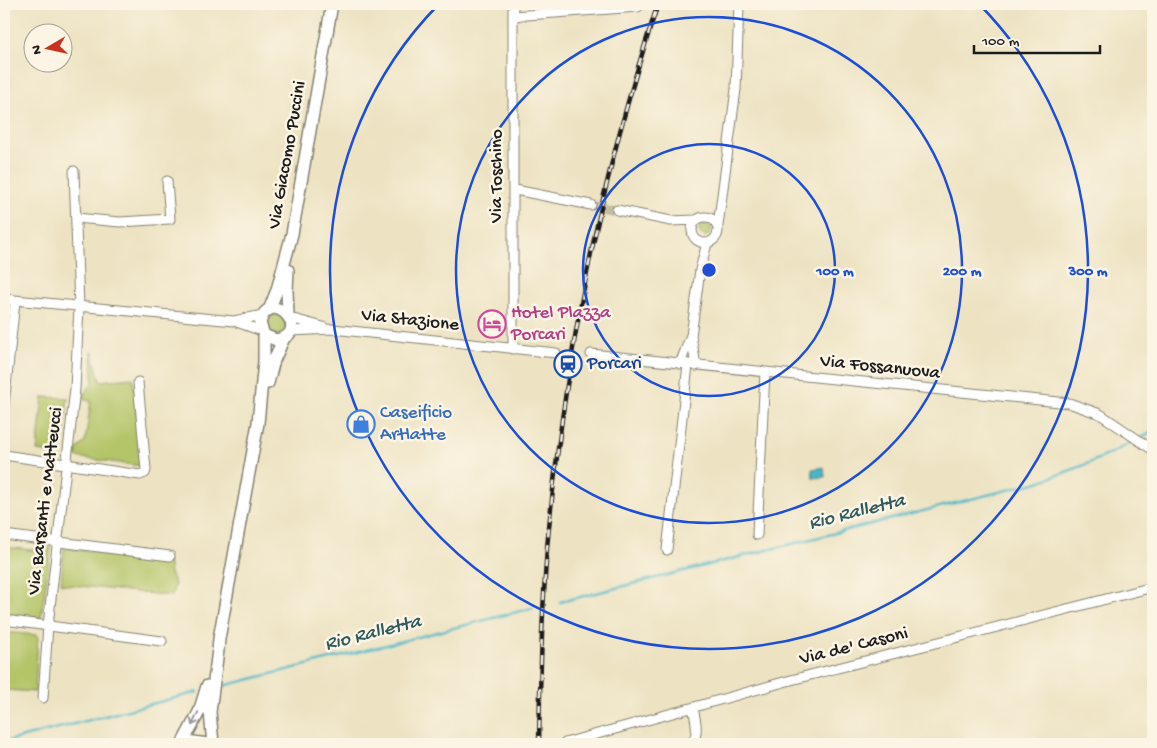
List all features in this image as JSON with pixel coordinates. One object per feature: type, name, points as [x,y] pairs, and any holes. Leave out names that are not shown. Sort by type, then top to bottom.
[{"type":"main road","name":"Via Giacomo Puccini","points":[[266,312],[277,290],[292,234],[332,4]]},
{"type":"main road","points":[[184,744],[201,707],[218,638],[258,423],[272,369],[291,322],[287,285],[292,234]]},
{"type":"main road","points":[[258,423],[264,370],[263,333],[260,323],[266,312],[281,310],[289,316]]},
{"type":"main road","points":[[263,333],[276,340],[287,334]]},
{"type":"main road","points":[[213,744],[210,712],[218,638]]},
{"type":"main road","points":[[184,744],[193,742],[208,744]]},
{"type":"street","name":"Via Toschino","points":[[513,4],[513,349]]},
{"type":"street","points":[[671,221],[695,238],[707,243],[712,241],[717,235],[736,89],[739,4]]},
{"type":"street","points":[[513,16],[638,7]]},
{"type":"street","name":"Via Barsanti e Matteucci","points":[[43,698],[48,625],[75,388],[80,307],[74,171]]},
{"type":"street","points":[[76,218],[120,222],[170,219],[168,181]]},
{"type":"street","points":[[514,190],[591,205]]},
{"type":"street","points":[[709,217],[721,194]]},
{"type":"street","points":[[617,210],[671,221],[695,220],[709,217],[718,226]]},
{"type":"street","points":[[695,220],[692,229],[700,270]]},
{"type":"street","points":[[667,550],[691,335],[700,270],[707,243]]},
{"type":"street","points":[[4,299],[234,321],[263,333]]},
{"type":"street","points":[[4,405],[5,374],[15,300]]},
{"type":"street","points":[[234,321],[266,312]]},
{"type":"street","points":[[289,316],[333,329]]},
{"type":"street","name":"Via Stazione","points":[[287,334],[333,329],[556,353]]},
{"type":"street","points":[[688,365],[691,335]]},
{"type":"street","name":"Via Fossanuova","points":[[592,354],[1069,403],[1100,414],[1153,450]]},
{"type":"street","points":[[756,535],[765,372]]},
{"type":"street","points":[[4,455],[140,475],[145,473],[138,382]]},
{"type":"street","points":[[4,535],[170,556]]},
{"type":"street","name":"Via de' Casoni","points":[[565,743],[791,680],[1153,587]]},
{"type":"street","points":[[4,620],[162,641]]},
{"type":"street","points":[[692,744],[697,732],[693,708]]},
{"type":"green space","points":[[703,224],[707,224],[711,230],[707,236],[703,236],[699,232],[699,228]]},
{"type":"green space","points":[[276,315],[283,318],[286,325],[283,332],[276,335],[269,332],[266,325],[269,318]]},
{"type":"green space","points":[[92,351],[100,381],[133,378],[141,466],[76,457],[77,449],[85,442],[91,401],[84,400],[84,393],[93,383]]},
{"type":"green space","points":[[43,397],[68,398],[61,454],[37,451]]},
{"type":"green space","points":[[4,547],[42,551],[43,547],[51,548],[41,618],[4,613]]},
{"type":"green space","points":[[64,548],[168,559],[170,573],[175,584],[172,596],[61,584]]},
{"type":"green space","points":[[4,632],[38,635],[35,692],[4,690]]},
{"type":"water","points":[[824,467],[825,477],[813,478],[812,469]]},
{"type":"waterway","name":"Rio Ralletta","points":[[1140,438],[1153,431]]},
{"type":"waterway","name":"Rio Ralletta","points":[[560,602],[1035,483],[1099,459],[1135,440]]},
{"type":"waterway","name":"Rio Ralletta","points":[[219,687],[533,608]]},
{"type":"waterway","name":"Rio Ralletta","points":[[4,742],[198,692]]},
{"type":"tunnel","points":[[591,205],[617,210]]},
{"type":"railway","points":[[539,744],[547,548],[554,479],[574,341],[602,205],[637,70],[658,4]]},
{"type":"place","name":"Hotel Plazza Porcari","points":[[492,324]]},
{"type":"place","name":"Porcari","points":[[568,364]]},
{"type":"place","name":"Caseificio Artlatte","points":[[361,424]]}]
